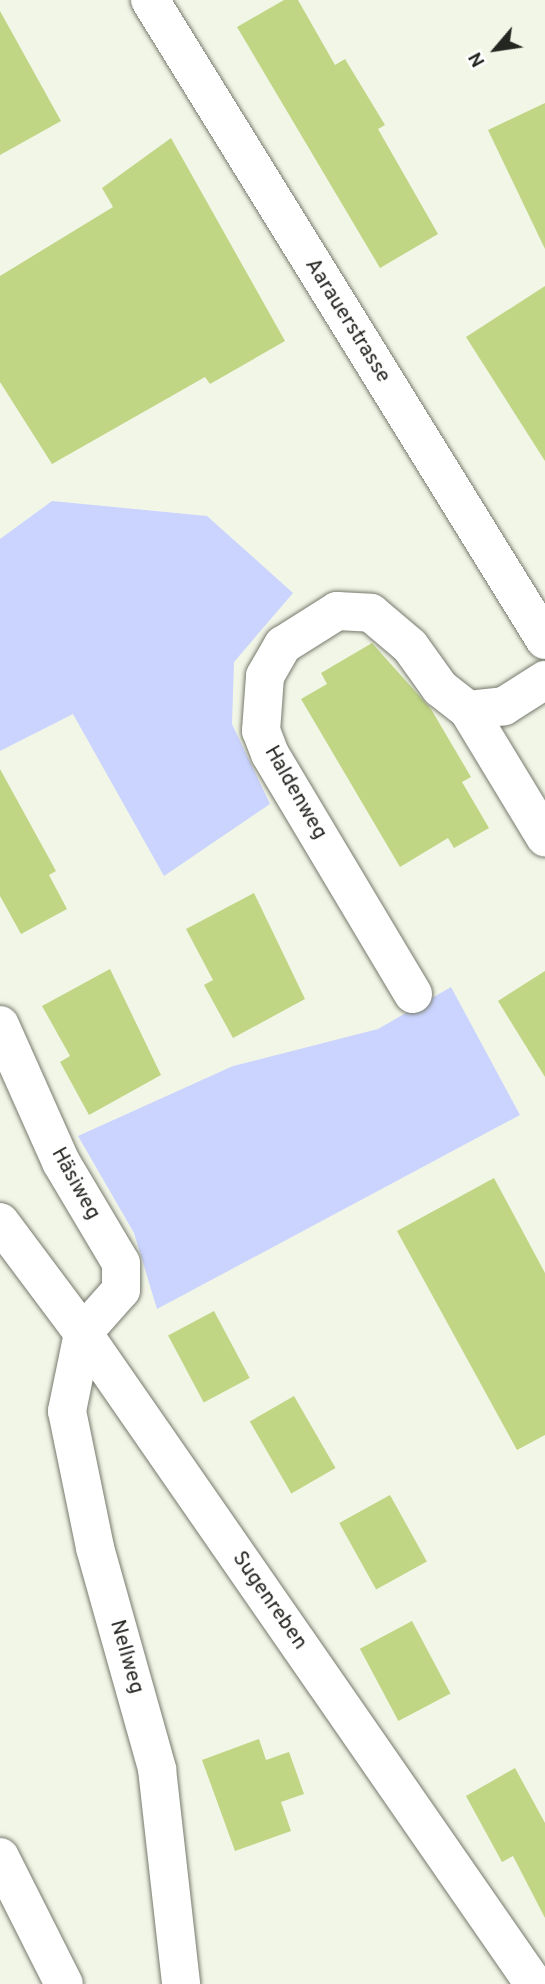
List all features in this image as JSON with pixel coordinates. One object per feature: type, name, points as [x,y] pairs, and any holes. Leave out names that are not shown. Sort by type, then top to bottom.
[{"type":"street","name":"Aarauerstrasse","points":[[150,0],[544,637]]},
{"type":"street","name":"Haldenweg","points":[[413,994],[270,754],[261,731],[265,676],[283,645],[308,626],[337,611],[371,613],[410,646],[440,688],[468,710]]},
{"type":"street","points":[[545,680],[504,706],[468,710],[545,837]]},
{"type":"street","name":"Häsiweg","points":[[0,1025],[61,1162],[121,1263],[121,1290],[83,1333]]},
{"type":"street","name":"Sugenreben","points":[[0,1222],[83,1333],[534,1984]]},
{"type":"street","name":"Nellweg","points":[[83,1333],[66,1411],[95,1548],[157,1769],[181,1984]]},
{"type":"street","points":[[0,1857],[64,1984]]},
{"type":"shaded area","points":[[52,501],[207,516],[293,593],[234,662],[232,724],[270,804],[164,876],[73,714],[0,751],[0,539]]},
{"type":"shaded area","points":[[451,987],[520,1115],[157,1309],[134,1233],[78,1136],[233,1066],[378,1029]]},
{"type":"building","points":[[284,0],[298,0],[335,65],[345,59],[385,125],[378,129],[438,234],[380,268],[237,27]]},
{"type":"building","points":[[0,11],[61,121],[0,155]]},
{"type":"building","points":[[545,103],[545,249],[488,130]]},
{"type":"building","points":[[171,138],[285,341],[210,384],[205,377],[52,464],[0,382],[0,276],[113,207],[102,188]]},
{"type":"building","points":[[545,286],[545,461],[466,337]]},
{"type":"building","points":[[372,643],[431,709],[471,777],[462,782],[489,828],[454,848],[448,838],[400,867],[301,699],[327,684],[321,673]]},
{"type":"building","points":[[0,769],[56,871],[49,875],[67,909],[21,934],[0,896]]},
{"type":"building","points":[[254,893],[305,999],[233,1038],[204,985],[213,980],[186,929]]},
{"type":"building","points":[[110,969],[161,1075],[89,1115],[60,1062],[70,1056],[42,1006]]},
{"type":"building","points":[[545,971],[545,1077],[498,1001]]},
{"type":"building","points":[[494,1178],[545,1273],[545,1435],[517,1450],[397,1231]]},
{"type":"building","points":[[214,1311],[250,1378],[204,1403],[168,1335]]},
{"type":"building","points":[[294,1396],[336,1468],[291,1493],[250,1422]]},
{"type":"building","points":[[390,1495],[427,1561],[376,1590],[339,1523]]},
{"type":"building","points":[[412,1621],[450,1693],[398,1721],[360,1649]]},
{"type":"building","points":[[259,1739],[266,1760],[289,1752],[304,1794],[281,1802],[291,1831],[235,1851],[202,1760]]},
{"type":"building","points":[[515,1768],[545,1823],[545,1918],[513,1856],[502,1862],[466,1796]]}]
